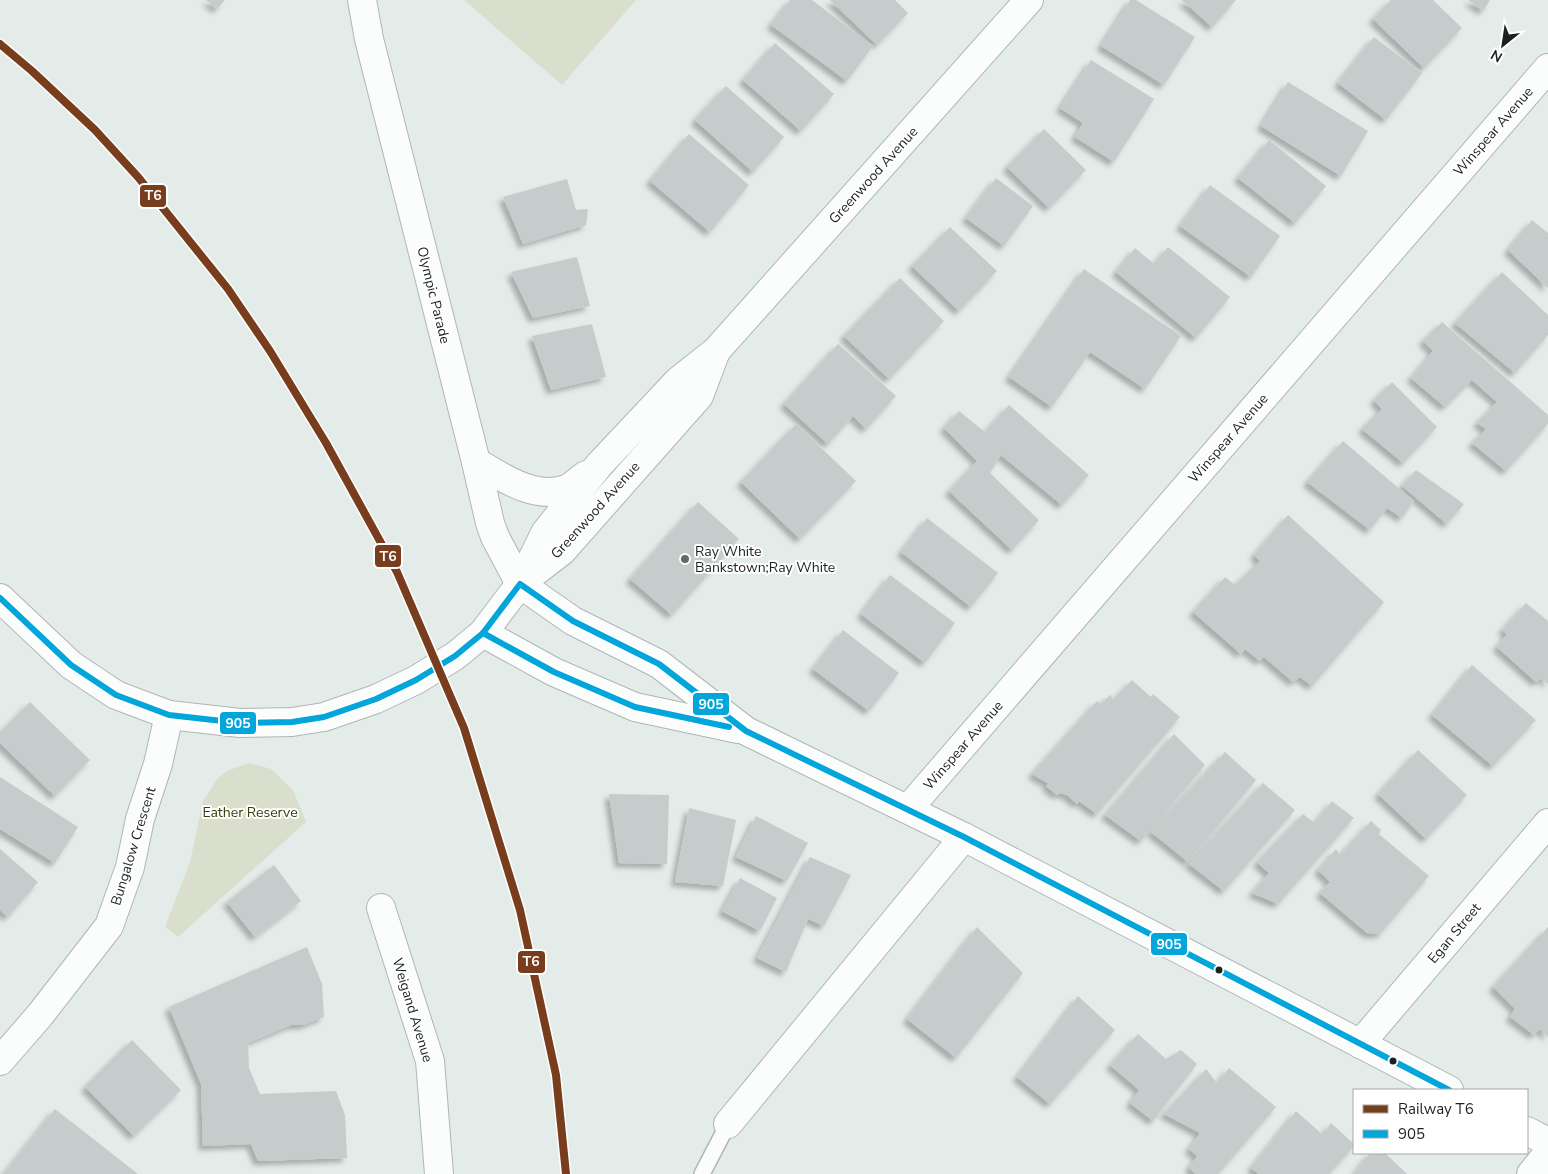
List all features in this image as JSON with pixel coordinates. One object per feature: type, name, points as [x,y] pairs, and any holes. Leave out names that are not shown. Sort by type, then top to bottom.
[{"type":"main road","name":"Olympic Parade","points":[[362,0],[369,39],[490,523],[495,537],[520,584]]},
{"type":"main road","name":"Greenwood Avenue","points":[[520,584],[545,533],[599,465],[678,380],[716,351],[1029,0]]},
{"type":"main road","name":"Winspear Avenue","points":[[908,809],[1548,68]]},
{"type":"main road","name":"Greenwood Avenue","points":[[520,584],[562,551],[698,396],[716,351]]},
{"type":"main road","points":[[476,462],[507,480],[527,488],[548,492],[568,488],[599,465]]},
{"type":"main road","points":[[0,598],[71,665],[116,694],[170,715],[240,723],[292,722],[324,717],[376,699],[416,680],[455,656],[483,633],[520,584],[573,621],[659,664],[746,731],[964,837],[1447,1089]]},
{"type":"main road","points":[[483,633],[554,672],[635,707],[746,731]]},
{"type":"main road","name":"Bungalow Crescent","points":[[0,1061],[40,1015],[109,926],[130,867],[140,819],[158,764],[170,715]]},
{"type":"main road","name":"Egan Street","points":[[1360,1044],[1548,823]]},
{"type":"main road","points":[[728,1124],[964,837]]},
{"type":"main road","name":"Weigand Avenue","points":[[382,908],[430,1061],[439,1174]]},
{"type":"main road","points":[[1528,1132],[1548,1142]]},
{"type":"main road","points":[[1531,1174],[1548,1153]]},
{"type":"lane","points":[[702,1174],[728,1124]]},
{"type":"green space","points":[[464,0],[636,0],[562,85]]},
{"type":"green space","name":"Eather Reserve","points":[[249,763],[271,769],[293,790],[306,822],[178,937],[165,927],[190,862],[203,801],[218,778],[227,771]]},
{"type":"building","points":[[206,0],[225,0],[217,9]]},
{"type":"building","points":[[790,0],[812,0],[873,46],[847,81],[771,25]]},
{"type":"building","points":[[830,0],[895,0],[908,13],[877,45]]},
{"type":"building","points":[[1130,0],[1136,0],[1195,37],[1164,85],[1101,46]]},
{"type":"building","points":[[1182,0],[1236,0],[1212,27]]},
{"type":"building","points":[[1391,0],[1433,0],[1462,28],[1424,68],[1373,19]]},
{"type":"building","points":[[1468,0],[1490,0],[1483,11]]},
{"type":"building","points":[[1374,37],[1422,73],[1386,120],[1338,83]]},
{"type":"building","points":[[775,43],[834,94],[801,131],[743,80]]},
{"type":"building","points":[[1091,60],[1154,99],[1114,162],[1075,137],[1083,123],[1060,108]]},
{"type":"building","points":[[1288,82],[1368,131],[1341,176],[1261,126]]},
{"type":"building","points":[[726,86],[784,137],[753,172],[695,120]]},
{"type":"building","points":[[1044,129],[1086,170],[1049,208],[1007,167]]},
{"type":"building","points":[[689,134],[749,185],[710,232],[650,181]]},
{"type":"building","points":[[1269,140],[1326,186],[1295,223],[1238,178]]},
{"type":"building","points":[[996,178],[1033,206],[1004,246],[966,218]]},
{"type":"building","points":[[567,179],[576,210],[588,209],[586,225],[523,244],[503,197]]},
{"type":"building","points":[[1210,185],[1280,236],[1251,277],[1180,226]]},
{"type":"building","points":[[1532,220],[1548,233],[1548,288],[1508,250]]},
{"type":"building","points":[[950,227],[997,271],[959,311],[912,266]]},
{"type":"building","points":[[1168,247],[1230,297],[1196,338],[1116,272],[1135,248],[1154,264]]},
{"type":"building","points":[[577,257],[590,306],[533,318],[511,272]]},
{"type":"building","points":[[1084,269],[1181,336],[1145,389],[1090,352],[1052,407],[1009,377]]},
{"type":"building","points":[[1502,272],[1548,315],[1548,335],[1515,373],[1455,323]]},
{"type":"building","points":[[900,278],[944,321],[889,379],[844,336]]},
{"type":"building","points":[[1442,322],[1548,415],[1548,424],[1506,471],[1472,443],[1486,429],[1477,423],[1497,402],[1472,380],[1445,407],[1411,378],[1433,351],[1423,341]]},
{"type":"building","points":[[592,324],[606,377],[551,390],[532,336]]},
{"type":"building","points":[[838,344],[896,396],[866,429],[853,416],[828,444],[784,404]]},
{"type":"building","points":[[1392,382],[1437,427],[1403,463],[1362,429],[1382,409],[1374,400]]},
{"type":"building","points":[[1009,405],[1089,475],[1062,505],[1001,455],[990,473],[1039,520],[1012,550],[949,491],[977,461],[944,428],[959,411],[985,432]]},
{"type":"building","points":[[796,424],[856,481],[800,539],[741,482]]},
{"type":"building","points":[[1343,441],[1414,501],[1402,518],[1387,508],[1370,530],[1307,482]]},
{"type":"building","points":[[1416,470],[1464,504],[1447,524],[1402,486]]},
{"type":"building","name":"Ray White Bankstown;Ray White","points":[[698,502],[739,539],[672,615],[630,579]]},
{"type":"building","points":[[1288,515],[1384,602],[1312,686],[1300,677],[1293,682],[1264,657],[1260,661],[1245,649],[1241,654],[1193,612],[1225,577],[1235,585],[1260,561],[1254,555]]},
{"type":"building","points":[[927,518],[998,573],[971,607],[901,552]]},
{"type":"building","points":[[890,575],[955,623],[925,663],[861,614]]},
{"type":"building","points":[[1526,603],[1548,621],[1548,684],[1542,678],[1536,682],[1497,647],[1507,634],[1502,630]]},
{"type":"building","points":[[843,630],[899,673],[869,711],[813,669]]},
{"type":"building","points":[[1472,665],[1536,720],[1493,766],[1432,715]]},
{"type":"building","points":[[1132,680],[1151,697],[1153,694],[1180,717],[1097,814],[1079,801],[1077,804],[1067,795],[1060,793],[1057,795],[1046,786],[1049,784],[1032,774],[1097,701],[1101,704],[1110,695],[1114,699]]},
{"type":"building","points":[[30,702],[90,760],[55,796],[0,743],[0,733]]},
{"type":"building","points":[[1174,734],[1205,765],[1141,841],[1105,815]]},
{"type":"building","points":[[1418,750],[1467,795],[1426,839],[1378,794]]},
{"type":"building","points":[[1225,752],[1256,780],[1188,862],[1151,832]]},
{"type":"building","points":[[0,777],[78,827],[55,863],[0,829]]},
{"type":"building","points":[[1263,783],[1295,810],[1224,891],[1189,864]]},
{"type":"building","points":[[609,794],[669,795],[667,864],[619,863]]},
{"type":"building","points":[[1332,801],[1354,818],[1278,904],[1252,893],[1269,873],[1257,862],[1303,814],[1315,823]]},
{"type":"building","points":[[689,808],[736,820],[723,886],[675,882]]},
{"type":"building","points":[[756,816],[808,843],[787,881],[736,857]]},
{"type":"building","points":[[1371,821],[1381,830],[1379,834],[1429,876],[1380,934],[1367,933],[1320,893],[1330,882],[1318,870],[1336,849],[1340,855]]},
{"type":"building","points":[[0,849],[38,882],[8,917],[0,910]]},
{"type":"building","points":[[810,857],[851,875],[824,926],[808,919],[786,972],[757,958]]},
{"type":"building","points":[[274,865],[301,901],[255,937],[227,902]]},
{"type":"building","points":[[740,878],[777,898],[760,931],[722,911]]},
{"type":"building","points":[[977,927],[1023,973],[956,1058],[907,1019]]},
{"type":"building","points":[[1548,927],[1548,1037],[1540,1029],[1534,1035],[1510,1017],[1515,1009],[1493,987]]},
{"type":"building","points":[[307,947],[322,984],[324,1017],[303,1025],[291,1025],[248,1043],[249,1068],[260,1094],[336,1091],[345,1115],[347,1158],[258,1161],[251,1144],[203,1146],[201,1084],[169,1007]]},
{"type":"building","points":[[1078,996],[1115,1030],[1050,1104],[1017,1077]]},
{"type":"building","points":[[1138,1034],[1166,1059],[1181,1050],[1197,1064],[1153,1121],[1130,1103],[1139,1090],[1110,1065]]},
{"type":"building","points":[[132,1040],[181,1090],[134,1136],[85,1087]]},
{"type":"building","points":[[1229,1068],[1276,1107],[1218,1174],[1195,1174],[1189,1168],[1197,1156],[1189,1149],[1200,1133],[1164,1114],[1206,1069],[1217,1083]]},
{"type":"building","points":[[55,1109],[138,1174],[4,1174]]},
{"type":"building","points":[[1296,1111],[1323,1135],[1331,1123],[1353,1143],[1353,1147],[1329,1174],[1259,1174],[1251,1168]]},
{"type":"building","points":[[1369,1154],[1386,1154],[1407,1174],[1354,1174]]},
{"type":"rail line","name":"T6","points":[[0,44],[95,130],[138,177],[228,289],[270,351],[326,443],[397,572],[464,728],[520,910],[556,1075],[566,1174]]},
{"type":"transit line","name":"905","points":[[0,598],[71,665],[116,695],[169,715],[240,723],[292,722],[324,717],[376,699],[416,680],[455,656],[483,633],[520,584],[573,621],[659,664],[746,731],[964,837],[1447,1089]]},
{"type":"transit line","name":"905","points":[[483,633],[554,672],[635,707],[729,727]]},
{"type":"place","name":"Ray White Bankstown;Ray White","points":[[685,559]]}]
